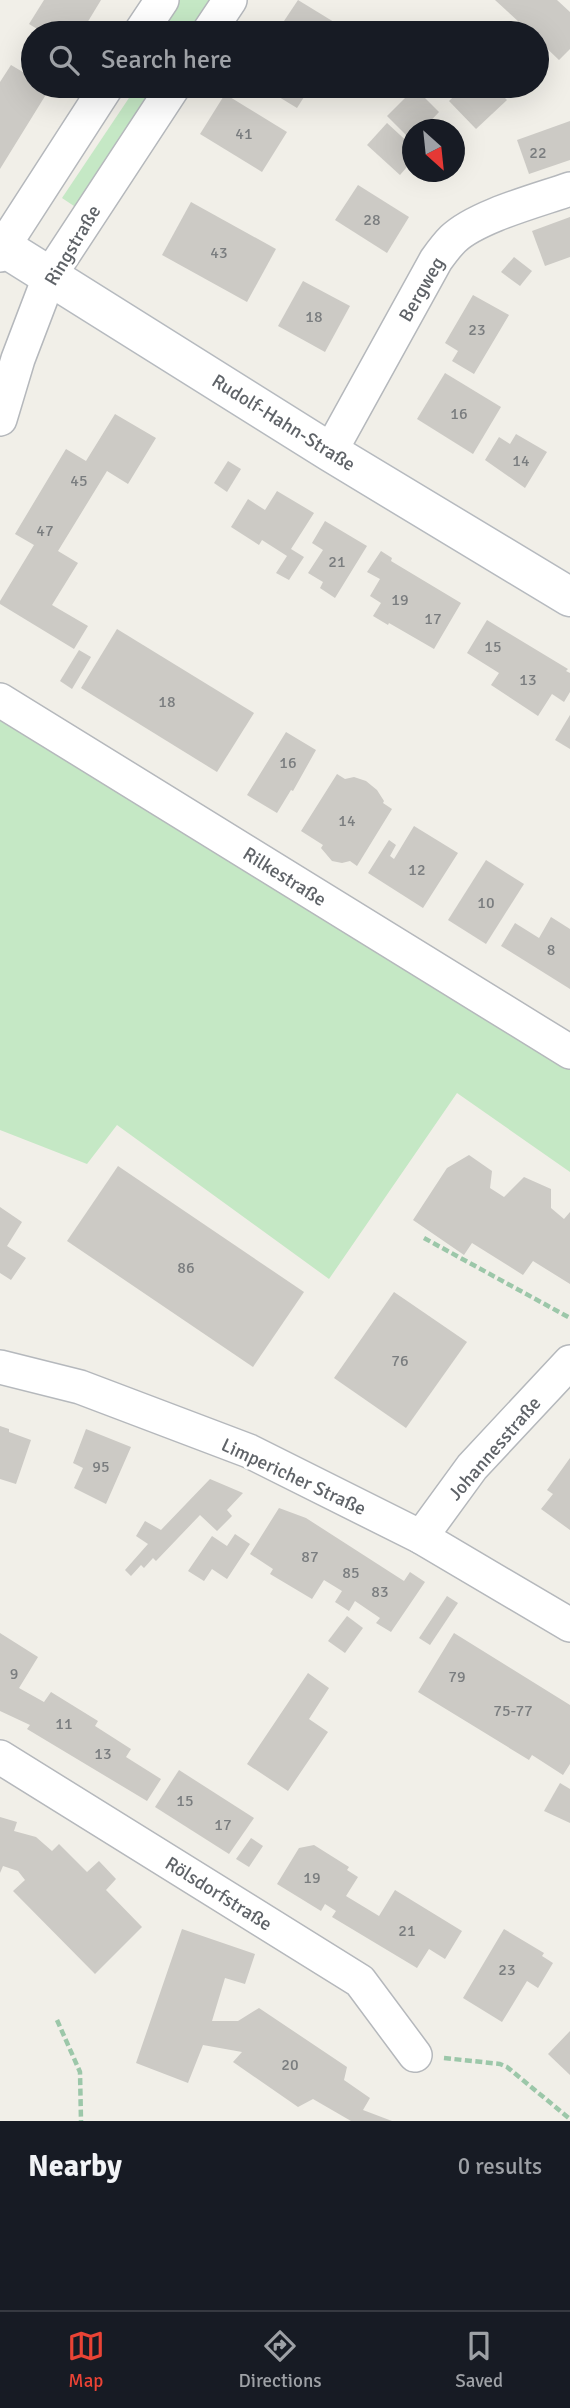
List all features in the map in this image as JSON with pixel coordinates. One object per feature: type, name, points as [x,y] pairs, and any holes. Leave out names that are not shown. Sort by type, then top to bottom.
[{"type":"street","points":[[148,21],[162,0]]},
{"type":"street","points":[[216,21],[230,0]]},
{"type":"street","points":[[1,249],[99,98]]},
{"type":"street","name":"Ringstraße","points":[[0,419],[18,359],[50,275],[166,98]]},
{"type":"street","name":"Bergweg","points":[[330,452],[436,260],[454,238],[472,226],[570,189]]},
{"type":"street","name":"Rudolf-Hahn-Straße","points":[[1,249],[50,275],[330,452],[570,597]]},
{"type":"street","name":"Rilkestraße","points":[[0,701],[570,1052]]},
{"type":"street","name":"Johannesstraße","points":[[421,1537],[472,1467],[570,1362]]},
{"type":"street","name":"Limpericher Straße","points":[[0,1367],[80,1387],[249,1451],[421,1537],[570,1625]]},
{"type":"street","name":"Rölsdorfstraße","points":[[0,1757],[360,1981],[415,2055]]},
{"type":"path","points":[[424,1238],[570,1318]]},
{"type":"path","points":[[57,2020],[80,2072],[81,2121]]},
{"type":"path","points":[[415,2055],[500,2064],[570,2119]]},
{"type":"green space","points":[[174,0],[213,0],[199,21],[166,21]]},
{"type":"green space","points":[[129,98],[149,98],[77,208],[62,198]]},
{"type":"green space","points":[[0,700],[570,1052],[570,1172],[457,1093],[329,1279],[117,1125],[87,1164],[0,1130]]},
{"type":"building","points":[[44,0],[101,0],[88,21],[31,21]]},
{"type":"building","points":[[298,0],[332,21],[284,21]]},
{"type":"building","points":[[495,0],[557,0],[570,12],[570,49],[559,60],[549,50],[549,21],[518,21]]},
{"type":"building","points":[[11,65],[21,71],[21,98],[44,98],[0,169],[0,82]]},
{"type":"building","points":[[222,98],[232,98],[287,132],[262,172],[200,134]]},
{"type":"building","points":[[281,98],[303,98],[297,108]]},
{"type":"building","points":[[405,98],[425,98],[439,112],[432,119],[402,119],[402,131],[387,116]]},
{"type":"building","points":[[452,98],[507,100],[476,129],[449,101]]},
{"type":"building","points":[[570,121],[570,160],[529,174],[517,140]]},
{"type":"building","points":[[387,123],[402,137],[402,173],[400,175],[367,145]]},
{"type":"building","points":[[358,185],[409,217],[387,253],[335,220]]},
{"type":"building","points":[[191,202],[276,249],[247,302],[162,255]]},
{"type":"building","points":[[570,217],[570,257],[545,266],[532,231]]},
{"type":"building","points":[[514,257],[532,271],[520,286],[501,272]]},
{"type":"building","points":[[303,281],[350,306],[325,352],[278,326]]},
{"type":"building","points":[[473,295],[509,315],[474,374],[452,361],[458,351],[445,343]]},
{"type":"building","points":[[445,373],[501,407],[473,454],[417,419]]},
{"type":"building","points":[[115,414],[156,438],[128,484],[107,471],[58,551],[78,563],[52,605],[88,626],[74,649],[0,604],[0,601],[34,545],[15,534],[66,449],[86,461]]},
{"type":"building","points":[[516,434],[547,452],[525,488],[485,460],[499,437],[510,444]]},
{"type":"building","points":[[228,461],[241,469],[227,492],[214,483]]},
{"type":"building","points":[[277,491],[314,513],[291,549],[304,557],[289,580],[276,573],[287,556],[262,540],[259,545],[231,527],[248,499],[265,510]]},
{"type":"building","points":[[325,521],[367,546],[335,598],[320,588],[323,582],[308,573],[323,550],[312,543]]},
{"type":"building","points":[[381,551],[392,558],[391,561],[461,603],[434,649],[373,616],[381,603],[370,596],[380,579],[367,572]]},
{"type":"building","points":[[487,620],[568,669],[566,671],[570,673],[570,692],[564,702],[552,694],[538,716],[491,685],[499,673],[467,653]]},
{"type":"building","points":[[117,629],[254,713],[217,772],[81,688]]},
{"type":"building","points":[[79,650],[91,657],[72,689],[60,681]]},
{"type":"building","points":[[570,715],[570,749],[555,740]]},
{"type":"building","points":[[286,732],[316,750],[277,813],[247,795]]},
{"type":"building","points":[[337,774],[345,779],[354,777],[366,781],[377,790],[383,803],[392,809],[357,866],[350,861],[332,861],[321,848],[323,845],[301,831]]},
{"type":"building","points":[[414,826],[458,853],[423,908],[368,873],[389,840],[396,845],[390,856],[394,859]]},
{"type":"building","points":[[486,860],[524,884],[486,944],[448,920]]},
{"type":"building","points":[[551,917],[570,929],[570,989],[501,946],[515,923],[539,938]]},
{"type":"building","points":[[469,1155],[492,1171],[490,1188],[504,1197],[524,1177],[551,1189],[551,1208],[564,1219],[570,1212],[570,1284],[533,1261],[523,1275],[472,1243],[464,1255],[413,1220],[447,1168]]},
{"type":"building","points":[[118,1166],[304,1292],[253,1367],[67,1241]]},
{"type":"building","points":[[0,1207],[22,1222],[7,1246],[26,1258],[11,1280],[0,1273]]},
{"type":"building","points":[[394,1292],[467,1342],[406,1428],[334,1378]]},
{"type":"building","points":[[0,1426],[31,1440],[16,1484],[0,1479]]},
{"type":"building","points":[[86,1429],[131,1447],[106,1504],[74,1488],[83,1468],[73,1463]]},
{"type":"building","points":[[570,1458],[570,1530],[541,1509],[553,1494],[547,1490]]},
{"type":"building","points":[[210,1479],[243,1493],[227,1510],[232,1516],[217,1531],[200,1515],[156,1561],[153,1558],[144,1568],[141,1565],[131,1576],[125,1570],[148,1544],[136,1536],[145,1521],[161,1530]]},
{"type":"building","points":[[279,1508],[306,1518],[404,1581],[410,1572],[425,1582],[391,1632],[376,1623],[380,1618],[355,1601],[349,1611],[335,1602],[342,1591],[324,1580],[312,1599],[270,1574],[273,1569],[250,1554]]},
{"type":"building","points":[[235,1534],[250,1544],[227,1579],[212,1569],[204,1581],[188,1571],[212,1536],[227,1546]]},
{"type":"building","points":[[447,1596],[458,1603],[430,1645],[419,1638]]},
{"type":"building","points":[[347,1616],[363,1628],[345,1653],[328,1641]]},
{"type":"building","points":[[0,1633],[38,1657],[19,1688],[44,1702],[51,1692],[98,1721],[95,1726],[131,1749],[126,1757],[161,1779],[147,1801],[27,1729],[30,1725],[0,1711]]},
{"type":"building","points":[[454,1633],[570,1705],[570,1764],[563,1775],[532,1755],[529,1760],[418,1692]]},
{"type":"building","points":[[308,1673],[329,1688],[309,1719],[328,1732],[288,1791],[247,1764]]},
{"type":"building","points":[[179,1770],[254,1818],[229,1854],[155,1807]]},
{"type":"building","points":[[560,1783],[570,1789],[570,1823],[544,1811]]},
{"type":"building","points":[[0,1817],[17,1822],[14,1831],[36,1837],[52,1851],[59,1844],[87,1872],[99,1861],[116,1879],[106,1890],[142,1927],[95,1974],[13,1891],[25,1880],[18,1871],[3,1866],[0,1873]]},
{"type":"building","points":[[251,1838],[263,1846],[249,1867],[236,1859]]},
{"type":"building","points":[[314,1845],[349,1867],[347,1870],[358,1877],[346,1896],[379,1916],[395,1890],[462,1931],[445,1959],[429,1949],[417,1968],[332,1917],[336,1911],[325,1904],[321,1911],[277,1884],[299,1848]]},
{"type":"building","points":[[182,1929],[255,1954],[245,1984],[225,1978],[212,2021],[238,2021],[259,2008],[347,2067],[344,2080],[370,2098],[363,2110],[392,2121],[351,2121],[313,2099],[298,2107],[233,2062],[242,2052],[203,2045],[188,2083],[136,2063]]},
{"type":"building","points":[[504,1929],[544,1953],[542,1956],[553,1963],[538,1988],[527,1981],[502,2022],[463,1998]]},
{"type":"building","points":[[570,2031],[570,2075],[548,2054]]}]
